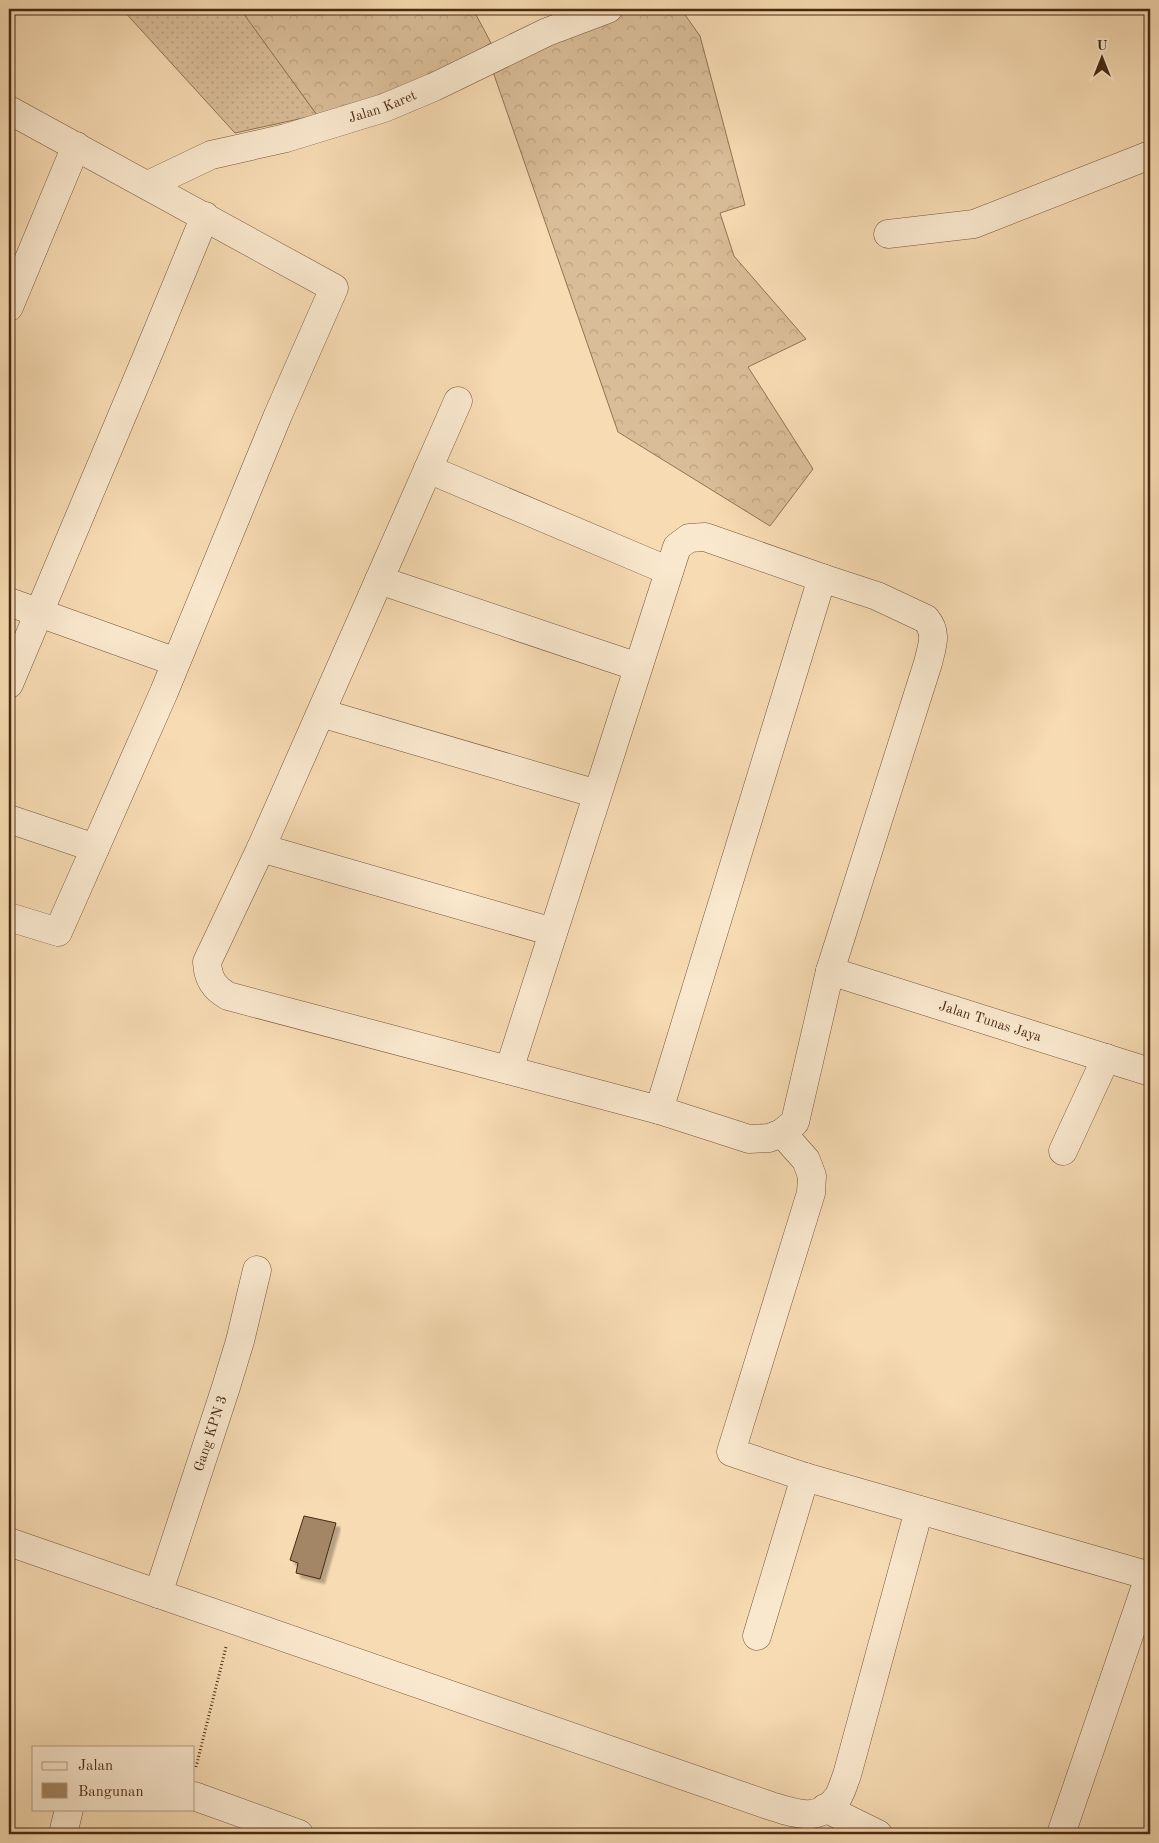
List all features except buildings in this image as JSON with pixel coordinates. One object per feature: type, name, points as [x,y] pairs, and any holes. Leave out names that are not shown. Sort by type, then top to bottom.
[{"type":"street","name":"Jalan Karet","points":[[148,186],[211,155],[286,138],[384,108],[434,87],[547,32],[608,9]]},
{"type":"street","points":[[9,110],[334,288],[278,414],[176,662],[58,932],[9,917]]},
{"type":"street","points":[[9,307],[76,146]]},
{"type":"street","points":[[888,234],[974,224],[1150,155]]},
{"type":"street","points":[[9,684],[205,216]]},
{"type":"street","points":[[458,401],[261,848],[207,962],[210,977],[218,990],[228,996],[659,1110],[749,1139],[769,1138],[782,1133],[795,1122],[830,971],[928,663],[935,635],[931,624],[926,619],[877,596],[716,540],[695,536],[677,547],[509,1070]]},
{"type":"street","points":[[428,468],[669,571]]},
{"type":"street","points":[[659,1110],[822,578]]},
{"type":"street","points":[[379,580],[638,667]]},
{"type":"street","points":[[9,602],[176,662]]},
{"type":"street","points":[[321,712],[597,794]]},
{"type":"street","points":[[9,819],[95,848]]},
{"type":"street","points":[[261,848],[553,932]]},
{"type":"street","name":"Jalan Tunas Jaya","points":[[830,971],[1150,1072]]},
{"type":"street","points":[[1063,1151],[1106,1058]]},
{"type":"street","points":[[782,1133],[806,1160],[812,1176],[811,1193],[730,1452],[805,1477],[1150,1576],[1061,1834]]},
{"type":"street","name":"Gang KPN 3","points":[[158,1594],[226,1387],[240,1341],[257,1270]]},
{"type":"street","points":[[757,1636],[805,1477]]},
{"type":"street","points":[[9,1542],[798,1814],[809,1815],[825,1808],[838,1796],[847,1775],[919,1510]]},
{"type":"street","points":[[195,1796],[299,1834]]},
{"type":"street","points":[[825,1808],[878,1834]]},
{"type":"street","points":[[63,1834],[69,1810]]},
{"type":"path","points":[[196,1769],[233,1620]]},
{"type":"green space","points":[[122,9],[246,9],[244,13],[317,115],[235,133]]},
{"type":"green space","points":[[246,9],[473,9],[491,43],[435,76],[358,106],[317,115],[243,13]]},
{"type":"green space","points":[[632,9],[681,9],[700,36],[745,205],[720,213],[734,256],[806,339],[748,367],[813,469],[770,526],[618,432],[491,66]]}]
